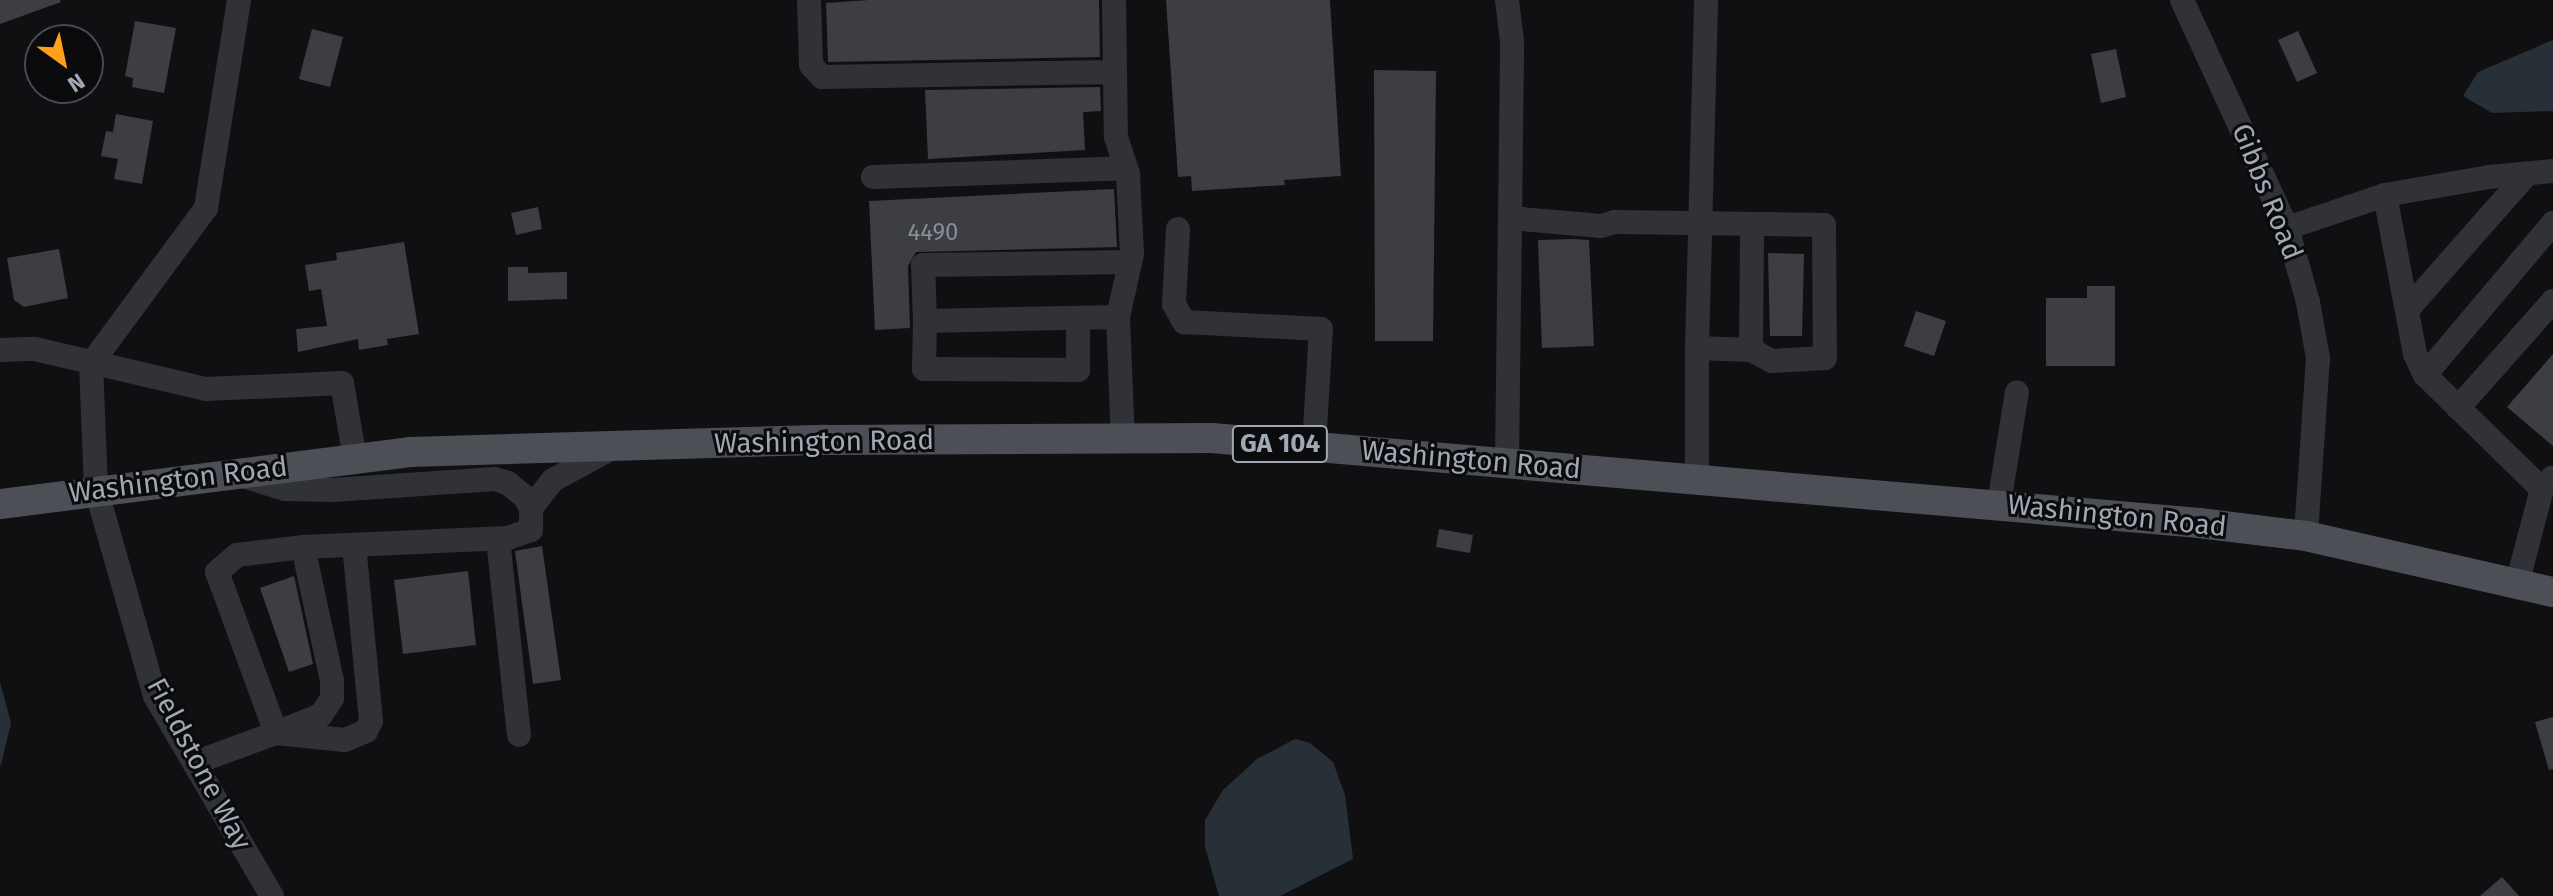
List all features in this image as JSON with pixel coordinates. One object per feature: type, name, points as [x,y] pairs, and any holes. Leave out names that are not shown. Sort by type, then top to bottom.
[{"type":"main road","name":"Washington Road","points":[[0,504],[96,489],[410,452],[826,440],[1212,438],[1999,504],[2306,536],[2553,592]]},
{"type":"street","points":[[91,364],[206,208],[239,0]]},
{"type":"street","points":[[809,0],[811,65],[822,77],[1115,72]]},
{"type":"street","points":[[1114,0],[1116,137],[1126,168],[1130,262],[1118,317],[1123,439]]},
{"type":"street","points":[[1507,0],[1512,41],[1507,463]]},
{"type":"street","points":[[1697,479],[1699,224],[1706,0]]},
{"type":"street","name":"Gibbs Road","points":[[2182,0],[2287,228],[2308,302],[2318,358],[2306,536]]},
{"type":"street","points":[[873,177],[1126,168]]},
{"type":"street","points":[[2287,228],[2385,195],[2553,171]]},
{"type":"street","points":[[2407,310],[2527,174]]},
{"type":"street","points":[[2385,195],[2415,354],[2425,375],[2458,408],[2548,483],[2517,584]]},
{"type":"street","points":[[1510,218],[1601,226],[1615,222],[1824,225],[1825,358],[1772,361],[1751,350],[1697,348]]},
{"type":"street","points":[[2425,375],[2553,223]]},
{"type":"street","points":[[1751,350],[1752,224]]},
{"type":"street","points":[[1178,229],[1174,304],[1184,322],[1321,329],[1314,447]]},
{"type":"street","points":[[1078,319],[1078,370],[924,369],[923,265],[1130,262]]},
{"type":"street","points":[[2458,408],[2553,301]]},
{"type":"street","points":[[925,321],[1118,317]]},
{"type":"street","points":[[0,350],[35,349],[206,389],[342,383],[355,459]]},
{"type":"street","name":"Fieldstone Way","points":[[91,364],[96,489],[155,696],[272,896]]},
{"type":"street","points":[[1999,504],[2017,392]]},
{"type":"street","points":[[531,508],[553,480],[616,446]]},
{"type":"street","points":[[234,473],[285,489],[333,490],[495,479],[508,483],[525,497],[531,508],[531,530],[498,539],[303,547],[237,555],[217,572],[276,733]]},
{"type":"street","points":[[498,539],[519,735]]},
{"type":"street","points":[[276,733],[354,738],[366,731],[371,721],[354,546]]},
{"type":"street","points":[[303,547],[332,681],[337,739]]},
{"type":"street","points":[[194,763],[321,715],[332,698]]},
{"type":"shaded area","points":[[2553,40],[2553,111],[2492,113],[2463,96],[2478,72]]},
{"type":"shaded area","points":[[0,682],[11,723],[1,765],[0,765]]},
{"type":"shaded area","points":[[1295,739],[1310,743],[1333,762],[1345,795],[1353,859],[1280,896],[1219,896],[1205,847],[1205,820],[1223,790],[1257,759]]},
{"type":"building","points":[[0,0],[60,0],[61,2],[0,24]]},
{"type":"building","points":[[869,0],[1099,0],[1100,57],[828,62],[826,3]]},
{"type":"building","points":[[1166,0],[1330,0],[1341,176],[1284,180],[1285,185],[1192,191],[1191,176],[1178,177]]},
{"type":"building","points":[[135,21],[176,28],[164,93],[132,87],[133,78],[125,76]]},
{"type":"building","points":[[312,29],[343,37],[330,87],[299,79]]},
{"type":"building","points":[[2298,31],[2317,73],[2297,82],[2278,40]]},
{"type":"building","points":[[2116,49],[2126,97],[2101,103],[2091,54]]},
{"type":"building","points":[[1374,70],[1436,71],[1433,341],[1375,341]]},
{"type":"building","points":[[1100,87],[1101,111],[1083,112],[1085,150],[928,159],[925,90]]},
{"type":"building","points":[[116,114],[153,121],[142,184],[114,179],[118,159],[101,156],[106,131],[113,132]]},
{"type":"building","points":[[1114,189],[1117,247],[916,252],[908,266],[910,328],[875,330],[869,201]]},
{"type":"building","points":[[538,207],[542,229],[516,235],[511,213]]},
{"type":"building","points":[[1538,240],[1589,240],[1594,346],[1542,348]]},
{"type":"building","points":[[404,242],[419,334],[387,339],[388,345],[359,350],[358,339],[298,352],[296,329],[327,326],[321,289],[309,291],[305,265],[337,260],[336,253]]},
{"type":"building","points":[[59,249],[68,298],[24,307],[14,300],[7,258]]},
{"type":"building","points":[[1768,253],[1804,254],[1802,336],[1770,336]]},
{"type":"building","points":[[508,267],[528,267],[528,273],[567,272],[567,299],[508,301]]},
{"type":"building","points":[[2087,286],[2115,286],[2115,366],[2046,366],[2046,298],[2087,298]]},
{"type":"building","points":[[1916,311],[1946,321],[1934,356],[1904,346]]},
{"type":"building","points":[[2553,354],[2553,446],[2507,407]]},
{"type":"building","points":[[1439,529],[1473,535],[1470,553],[1436,547]]},
{"type":"building","points":[[542,546],[561,680],[533,684],[515,551]]},
{"type":"building","points":[[468,571],[476,645],[403,654],[394,580]]},
{"type":"building","points":[[294,576],[313,664],[289,672],[260,588]]},
{"type":"building","points":[[2553,717],[2553,769],[2549,770],[2535,722]]},
{"type":"building","points":[[2502,877],[2519,896],[2480,896]]}]
